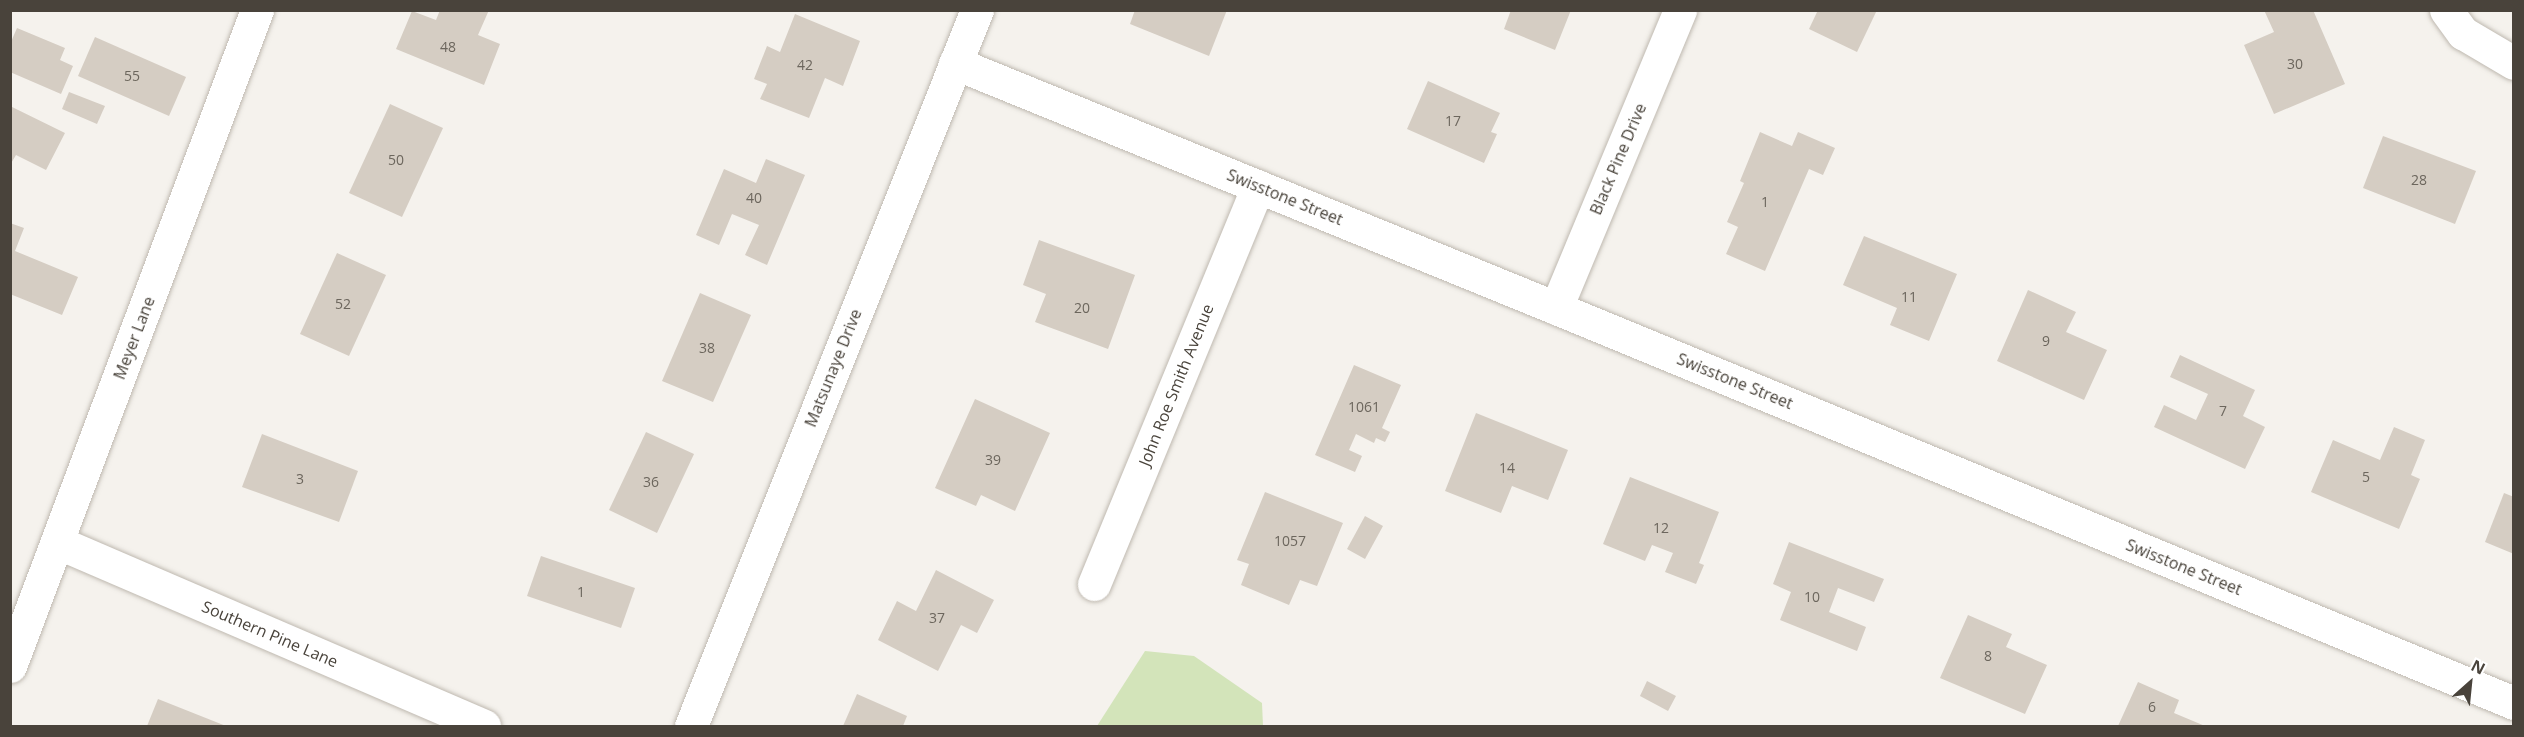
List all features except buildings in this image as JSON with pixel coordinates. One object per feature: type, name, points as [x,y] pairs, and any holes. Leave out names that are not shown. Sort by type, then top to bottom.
[{"type":"street","name":"Meyer Lane","points":[[10,666],[257,10]]},
{"type":"street","name":"Matsunaye Drive","points":[[691,726],[977,10]]},
{"type":"street","name":"Black Pine Drive","points":[[1556,308],[1680,10]]},
{"type":"street","points":[[2446,10],[2463,33],[2514,63]]},
{"type":"street","name":"Swisstone Street","points":[[955,63],[2514,703]]},
{"type":"street","name":"John Roe Smith Avenue","points":[[1094,584],[1258,186]]},
{"type":"street","name":"Southern Pine Lane","points":[[57,542],[484,726]]},
{"type":"green space","points":[[1145,651],[1194,656],[1262,703],[1263,726],[1097,726]]}]
